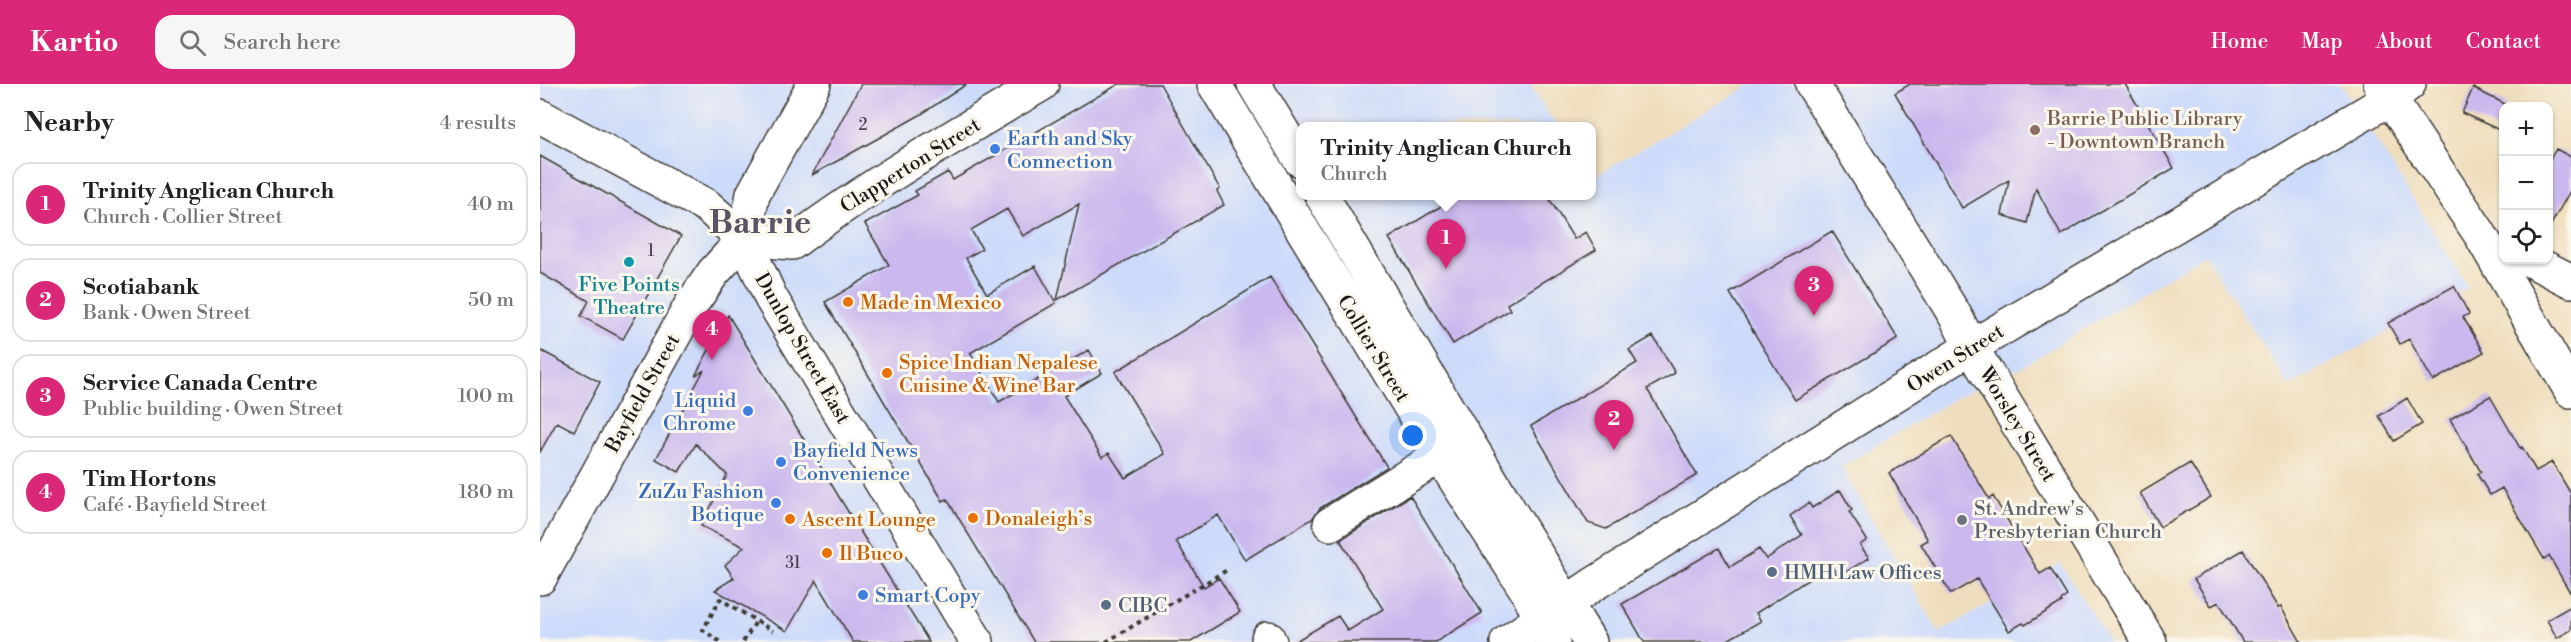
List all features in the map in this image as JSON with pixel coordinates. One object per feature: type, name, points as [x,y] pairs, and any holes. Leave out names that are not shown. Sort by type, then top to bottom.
[{"type":"street","points":[[744,239],[753,194],[814,84]]},
{"type":"street","name":"Clapperton Street","points":[[744,239],[792,243],[940,144],[1042,84]]},
{"type":"street","name":"Collier Street","points":[[1214,84],[1440,456],[1527,591],[1554,622],[1590,642]]},
{"type":"street","points":[[1254,84],[1296,152]]},
{"type":"street","name":"Worsley Street","points":[[1812,84],[1956,317],[1971,346],[2150,642]]},
{"type":"street","points":[[2393,89],[2492,240],[2571,391]]},
{"type":"street","name":"Owen Street","points":[[1507,642],[1554,622],[1971,346],[2393,89]]},
{"type":"street","points":[[540,116],[707,206],[744,239]]},
{"type":"street","name":"Collier Street","points":[[1325,200],[1554,622]]},
{"type":"street","name":"Bayfield Street","points":[[540,578],[691,305],[713,273],[744,239]]},
{"type":"street","name":"Dunlop Street East","points":[[744,239],[771,298],[977,642]]},
{"type":"street","points":[[2538,264],[2571,280]]},
{"type":"street","points":[[1330,524],[1440,456]]},
{"type":"path","points":[[1106,642],[1227,570]]},
{"type":"path","points":[[720,642],[703,630],[720,599],[773,631]]},
{"type":"path","points":[[743,642],[757,620]]},
{"type":"shaded area","points":[[540,84],[1530,84],[1554,122],[1296,122],[1296,200],[1596,200],[1596,176],[1752,84],[2341,84],[2468,287],[2289,386],[2205,255],[2025,365],[1959,396],[1841,467],[1939,633],[2060,563],[2110,642],[540,642]]},
{"type":"building","points":[[861,84],[967,84],[920,115],[812,175]]},
{"type":"building","points":[[1119,84],[1160,84],[1220,189],[1217,191],[1224,205],[1057,300],[1079,204],[1023,236],[1007,209],[971,230],[982,249],[966,258],[987,294],[1035,266],[1056,303],[970,353],[999,402],[1089,350],[1102,373],[1064,396],[1102,457],[1109,453],[1125,478],[1165,454],[1115,372],[1270,277],[1387,467],[1320,508],[1312,519],[1245,560],[1218,515],[1176,541],[1204,587],[1219,578],[1240,612],[1191,642],[1034,642],[947,499],[943,501],[825,302],[889,265],[865,224],[918,195],[915,191],[948,172],[953,180]]},
{"type":"building","name":"Barrie Public Library - Downtown Branch","points":[[1910,84],[2125,84],[2174,168],[2061,235],[2036,188],[2027,223],[2002,215],[2009,180],[1962,208],[1895,93]]},
{"type":"building","points":[[2473,88],[2501,102],[2499,102],[2499,130],[2462,113]]},
{"type":"building","points":[[2556,149],[2571,157],[2571,189],[2553,221],[2553,156]]},
{"type":"building","points":[[540,156],[681,236],[623,339],[581,316],[589,301],[540,273]]},
{"type":"building","points":[[1451,200],[1550,200],[1574,239],[1586,232],[1596,250],[1507,304],[1510,310],[1453,344],[1389,238]]},
{"type":"building","points":[[1832,231],[1898,339],[1795,400],[1730,293]]},
{"type":"building","points":[[2454,286],[2469,314],[2463,317],[2484,352],[2433,381],[2409,339],[2400,344],[2388,323]]},
{"type":"building","points":[[728,315],[929,642],[853,642],[816,580],[787,631],[715,590],[734,578],[725,565],[744,547],[701,526],[727,475],[696,444],[679,472],[656,459],[704,370],[695,376]]},
{"type":"building","points":[[1653,336],[1675,373],[1647,389],[1697,475],[1606,529],[1588,523],[1531,426],[1637,363],[1629,350]]},
{"type":"building","points":[[540,350],[600,382],[574,431],[557,422],[540,452]]},
{"type":"building","points":[[2490,396],[2536,471],[2552,462],[2571,494],[2571,594],[2549,556],[2544,559],[2502,488],[2490,495],[2477,474],[2481,472],[2450,419]]},
{"type":"building","points":[[2407,398],[2422,424],[2394,441],[2379,416]]},
{"type":"building","name":"St. Andrew's Presbyterian Church","points":[[1951,436],[1989,499],[1993,496],[2040,574],[2050,568],[2067,596],[2061,600],[2062,602],[2025,625],[2023,623],[2009,631],[1977,579],[1951,594],[1921,544],[1928,540],[1889,473]]},
{"type":"building","points":[[2190,463],[2211,497],[2160,527],[2140,493]]},
{"type":"building","points":[[1840,490],[1852,510],[1849,512],[1867,540],[1860,545],[1869,558],[1838,577],[1831,565],[1756,613],[1761,621],[1724,642],[1644,642],[1622,604],[1719,548],[1730,567],[1759,549],[1766,559],[1802,535],[1790,516],[1809,503],[1812,508]]},
{"type":"building","points":[[1410,496],[1482,613],[1436,642],[1294,642],[1338,616],[1348,631],[1383,609],[1340,540]]},
{"type":"building","points":[[2243,550],[2301,642],[2243,642],[2219,602],[2211,606],[2194,579]]},
{"type":"building","points":[[2571,606],[2571,630],[2557,638],[2547,620]]},
{"type":"place","name":"Barrie Public Library - Downtown Branch","points":[[2035,130]]},
{"type":"place","name":"Earth and Sky Connection","points":[[995,149]]},
{"type":"place","name":"Five Points Theatre","points":[[629,262]]},
{"type":"place","name":"Trinity Anglican Church","points":[[1446,269]]},
{"type":"place","name":"Made in Mexico","points":[[848,302]]},
{"type":"place","name":"Service Canada Centre","points":[[1814,316]]},
{"type":"place","name":"Tim Hortons","points":[[712,360]]},
{"type":"place","name":"Spice Indian Nepalese Cuisine & Wine Bar","points":[[887,373]]},
{"type":"place","name":"Liquid Chrome","points":[[748,411]]},
{"type":"place","name":"Scotiabank","points":[[1614,450]]},
{"type":"place","name":"Bayfield News Convenience","points":[[781,462]]},
{"type":"place","name":"ZuZu Fashion Botique","points":[[776,503]]},
{"type":"place","name":"Donaleigh’s","points":[[973,518]]},
{"type":"place","name":"Ascent Lounge","points":[[790,519]]},
{"type":"place","name":"St. Andrew's Presbyterian Church","points":[[1962,520]]},
{"type":"place","name":"Il Buco","points":[[827,553]]},
{"type":"place","name":"HMH Law Offices","points":[[1772,572]]},
{"type":"place","name":"Smart Copy","points":[[863,595]]},
{"type":"place","name":"CIBC","points":[[1106,605]]},
{"type":"district","name":"Barrie","points":[[760,222]]}]
